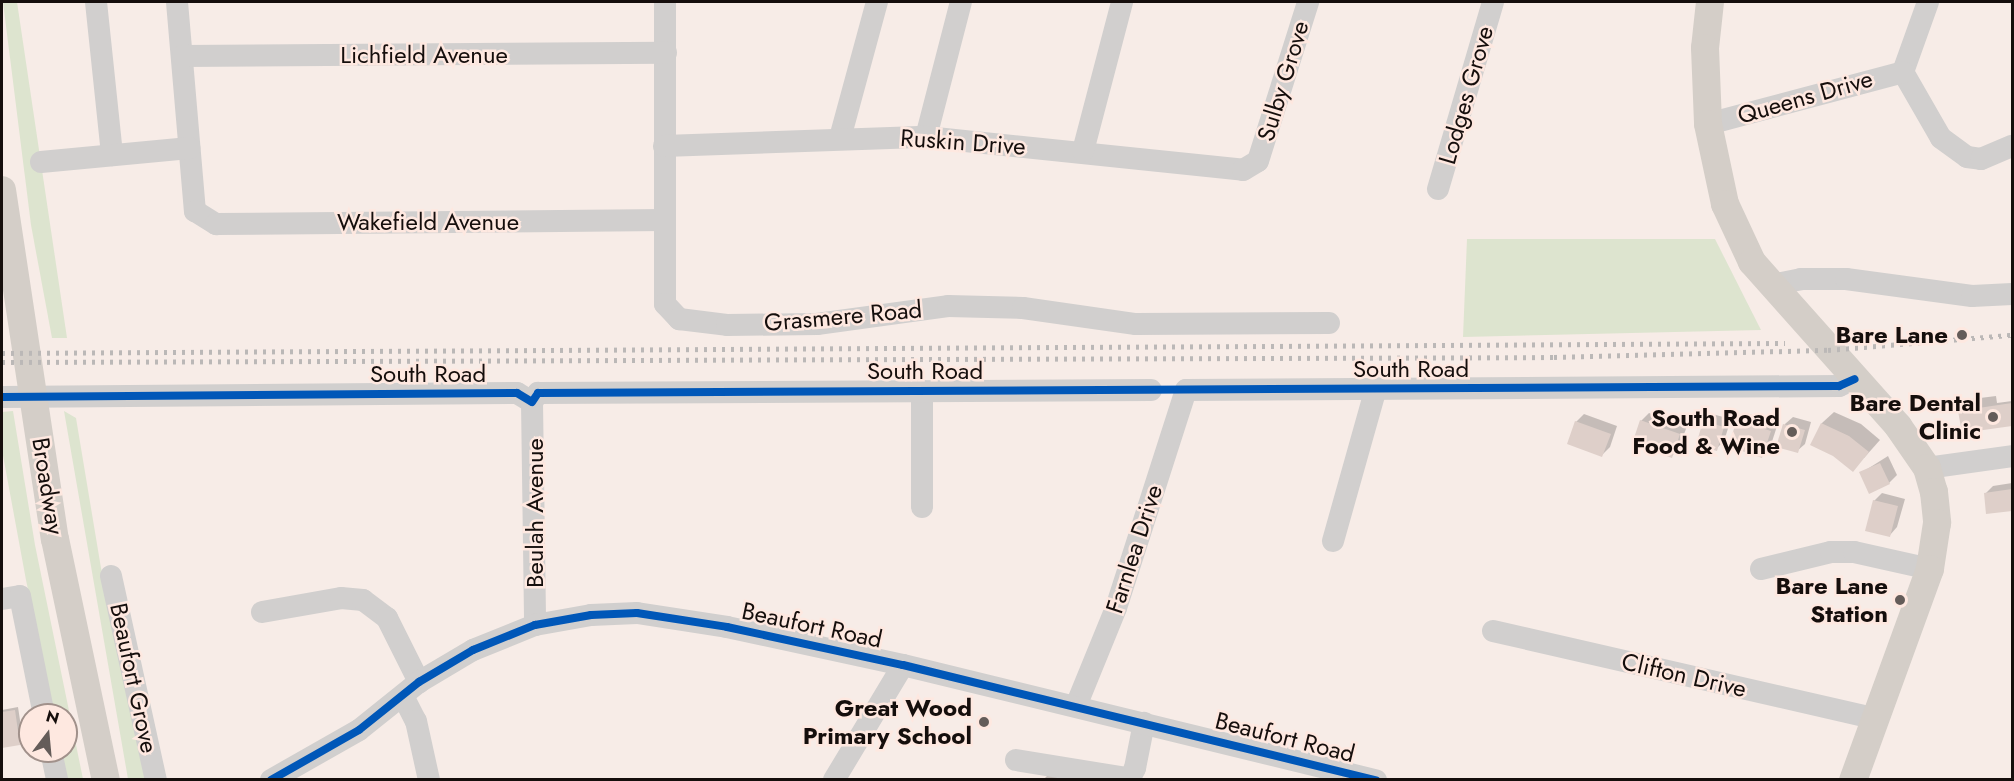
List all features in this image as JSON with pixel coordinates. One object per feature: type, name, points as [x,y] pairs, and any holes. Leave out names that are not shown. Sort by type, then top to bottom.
[{"type":"main road","points":[[1710,2],[1705,48],[1708,124],[1725,204],[1752,262],[1898,426],[1927,468],[1937,523],[1930,569],[1853,780]]},
{"type":"main road","name":"Broadway","points":[[2,190],[55,539],[106,780]]},
{"type":"street","points":[[96,2],[112,154]]},
{"type":"street","points":[[41,162],[189,148],[177,2]]},
{"type":"street","name":"Grasmere Road","points":[[665,2],[665,304],[679,319],[727,325],[817,324],[948,306],[1023,308],[1136,324],[1329,323]]},
{"type":"street","points":[[840,138],[877,2]]},
{"type":"street","points":[[926,137],[961,2]]},
{"type":"street","points":[[1083,152],[1122,2]]},
{"type":"street","name":"Sulby Grove","points":[[1258,161],[1308,2]]},
{"type":"street","name":"Lodges Grove","points":[[1438,189],[1493,2]]},
{"type":"street","name":"Queens Drive","points":[[1928,2],[1903,72],[1941,138],[1952,149],[1967,157],[1981,159],[2013,146]]},
{"type":"street","name":"Lichfield Avenue","points":[[183,56],[666,53]]},
{"type":"street","name":"Queens Drive","points":[[1708,124],[1903,72]]},
{"type":"street","name":"Ruskin Drive","points":[[664,146],[840,138],[926,137],[1244,170],[1258,161]]},
{"type":"street","name":"Wakefield Avenue","points":[[189,148],[195,211],[216,224],[665,220]]},
{"type":"street","points":[[1771,285],[1800,279],[1846,279],[1972,296],[2013,294]]},
{"type":"street","name":"South Road","points":[[1186,390],[1839,386],[1855,379]]},
{"type":"street","points":[[1333,541],[1376,388]]},
{"type":"street","name":"South Road","points":[[2,397],[517,393],[532,402],[538,393],[1151,390]]},
{"type":"street","name":"Farnlea Drive","points":[[1076,706],[1116,608],[1186,390]]},
{"type":"street","points":[[922,391],[922,507]]},
{"type":"street","name":"Beulah Avenue","points":[[532,402],[535,625]]},
{"type":"street","points":[[1927,468],[2013,456]]},
{"type":"street","points":[[1761,569],[1831,552],[1854,552],[1930,569]]},
{"type":"street","name":"Beaufort Grove","points":[[111,576],[156,780]]},
{"type":"street","points":[[2,599],[20,596],[42,703]]},
{"type":"street","points":[[262,612],[341,598],[363,600],[387,618],[411,689],[429,780]]},
{"type":"street","name":"Beaufort Road","points":[[271,780],[359,730],[411,689],[473,650],[535,625],[591,615],[637,613],[727,627],[903,665],[1376,780]]},
{"type":"street","name":"Clifton Drive","points":[[1493,631],[1876,719]]},
{"type":"street","points":[[834,780],[903,665]]},
{"type":"street","points":[[1016,760],[1126,778],[1131,776],[1135,768],[1144,723]]},
{"type":"street","points":[[53,763],[57,780]]},
{"type":"green space","points":[[3,2],[17,2],[67,338],[52,338],[31,225]]},
{"type":"green space","points":[[1467,239],[1715,239],[1761,330],[1463,337]]},
{"type":"green space","points":[[13,411],[35,545],[67,703],[52,703],[2,450],[2,412]]},
{"type":"green space","points":[[64,411],[76,418],[101,568],[146,779],[128,779]]},
{"type":"green space","points":[[78,755],[83,779],[67,779],[64,763],[78,763]]},
{"type":"building","points":[[2012,403],[2012,426],[1962,433],[1958,411]]},
{"type":"building","points":[[1640,420],[1680,434],[1672,458],[1632,444]]},
{"type":"building","points":[[1737,420],[1771,431],[1762,458],[1728,446]]},
{"type":"building","points":[[1575,421],[1611,434],[1602,457],[1567,444]]},
{"type":"building","points":[[1703,421],[1724,427],[1717,451],[1696,445]]},
{"type":"building","points":[[1821,423],[1849,436],[1869,452],[1853,472],[1833,456],[1810,445]]},
{"type":"building","points":[[1783,424],[1805,430],[1798,453],[1776,447]]},
{"type":"building","points":[[1880,463],[1890,484],[1869,494],[1859,472]]},
{"type":"building","points":[[2012,489],[2012,511],[1986,514],[1984,493]]},
{"type":"building","points":[[1873,500],[1898,506],[1890,537],[1865,531]]},
{"type":"building","points":[[15,710],[18,745],[2,748],[2,712]]},
{"type":"railway","points":[[2,362],[1554,357],[1828,350],[2012,335]]},
{"type":"railway","points":[[2,353],[1785,343]]},
{"type":"cycle path","points":[[2,397],[517,393],[532,402],[538,393],[1839,386],[1855,379]]},
{"type":"cycle path","points":[[271,780],[359,730],[419,682],[473,650],[535,625],[591,615],[637,613],[727,627],[903,665],[1376,780]]},
{"type":"place","name":"Bare Lane","points":[[1962,335]]},
{"type":"place","name":"Bare Dental Clinic","points":[[1993,417]]},
{"type":"place","name":"South Road Food & Wine","points":[[1792,432]]},
{"type":"place","name":"Bare Lane Station","points":[[1900,600]]},
{"type":"place","name":"Great Wood Primary School","points":[[984,722]]}]
